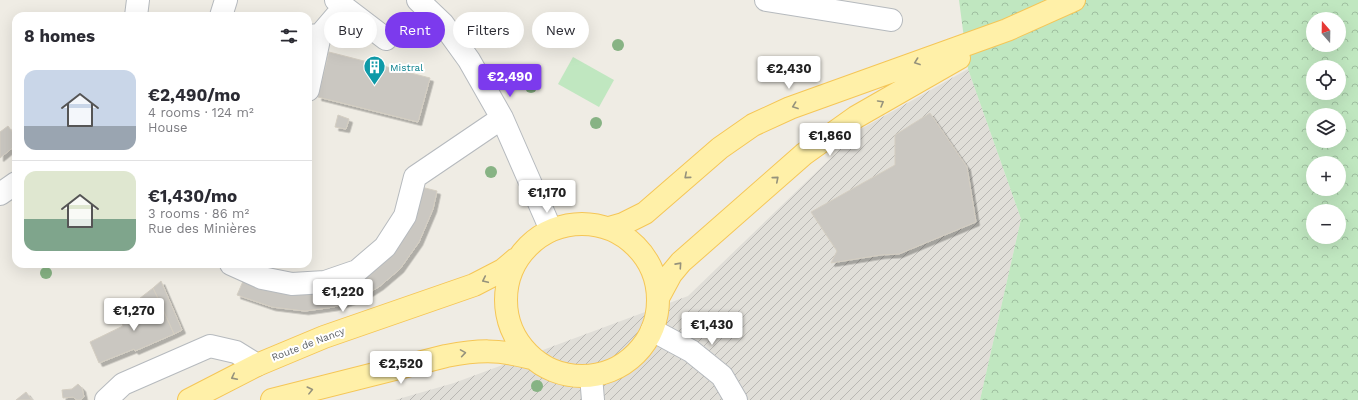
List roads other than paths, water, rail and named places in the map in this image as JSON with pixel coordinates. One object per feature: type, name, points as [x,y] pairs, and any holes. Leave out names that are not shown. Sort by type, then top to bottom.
[{"type":"main road","points":[[609,228],[623,224],[645,213],[720,148],[753,125],[790,108],[1007,30],[1074,0]]},
{"type":"main road","points":[[658,298],[671,274],[681,262],[804,154],[856,117],[1007,30]]},
{"type":"main road","points":[[594,224],[609,228],[634,244],[652,269],[658,298],[657,314],[652,330],[642,347],[628,361],[610,371],[591,376],[569,376],[549,369],[531,358],[521,348],[508,324],[505,297],[507,283],[517,258],[538,237],[565,225],[594,224]]},
{"type":"main road","name":"Route de Nancy","points":[[189,400],[257,364],[324,337],[474,285],[503,270],[517,258]]},
{"type":"main road","points":[[272,400],[464,352],[484,350],[498,351],[531,358]]},
{"type":"street","points":[[136,12],[138,0]]},
{"type":"street","points":[[222,12],[226,0]]},
{"type":"street","points":[[418,0],[443,24],[468,60],[502,118],[551,230]]},
{"type":"street","points":[[766,0],[891,20]]},
{"type":"street","points":[[312,54],[314,36],[340,4],[385,38]]},
{"type":"street","points":[[241,268],[262,278],[292,284],[324,282],[357,271],[385,247],[405,216],[415,177],[502,118]]},
{"type":"street","points":[[0,194],[12,186]]},
{"type":"street","points":[[652,330],[691,351],[722,376],[736,400]]},
{"type":"street","points":[[106,400],[123,384],[210,346],[236,352],[257,364]]},
{"type":"street","points":[[591,376],[594,400]]},
{"type":"place","name":"Mistral","points":[[374,86]]}]
